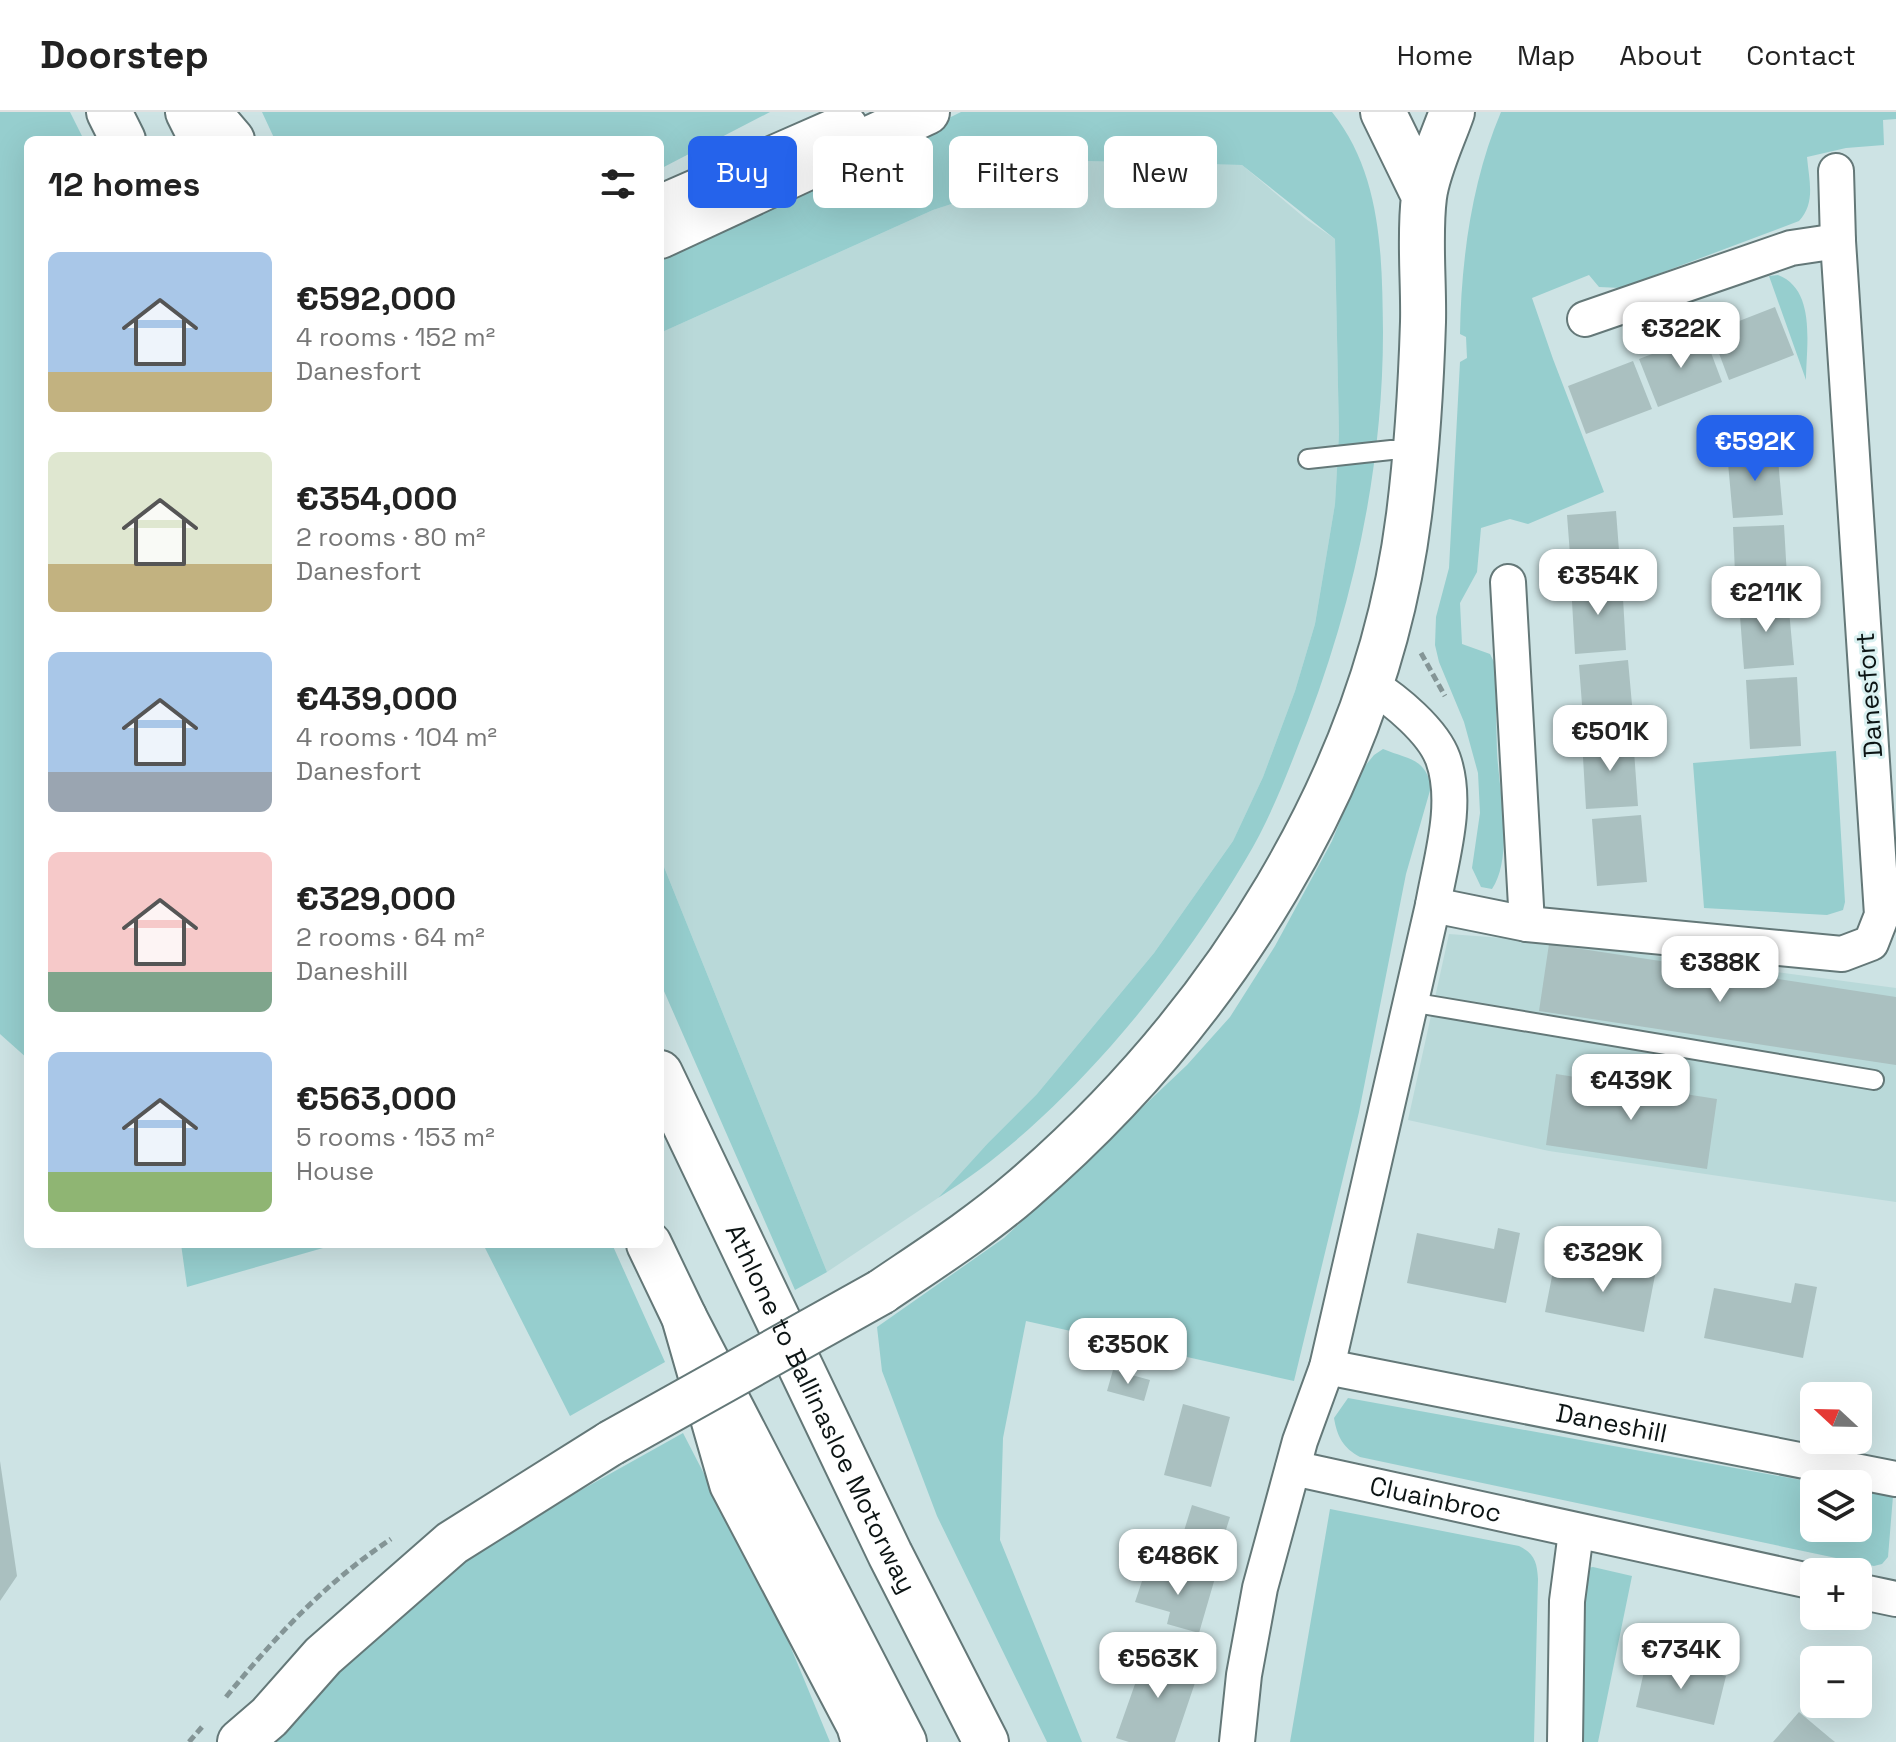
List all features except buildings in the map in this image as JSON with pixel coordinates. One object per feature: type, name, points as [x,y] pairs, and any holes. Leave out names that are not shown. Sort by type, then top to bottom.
[{"type":"main road","points":[[109,112],[121,136]]},
{"type":"main road","points":[[188,112],[200,136]]},
{"type":"main road","points":[[208,112],[229,136]]},
{"type":"main road","points":[[664,206],[880,112]]},
{"type":"main road","points":[[664,234],[927,112]]},
{"type":"main road","points":[[1383,112],[1424,196]]},
{"type":"main road","points":[[256,1734],[323,1656],[452,1543],[611,1443],[881,1292],[959,1240],[1021,1191],[1097,1120],[1167,1044],[1216,981],[1272,899],[1326,795],[1371,685],[1403,567],[1417,450],[1423,321],[1424,196],[1452,112]]},
{"type":"main road","name":"Athlone to Ballinasloe Motorway","points":[[664,1081],[890,1554],[986,1742]]},
{"type":"main road","points":[[651,1248],[904,1742]]},
{"type":"main road","points":[[684,1317],[732,1484],[859,1725],[864,1742]]},
{"type":"street","name":"Danesfort","points":[[1433,905],[1527,924],[1842,954],[1871,943],[1882,915],[1836,171]]},
{"type":"street","points":[[1585,319],[1791,248],[1838,241]]},
{"type":"street","points":[[1508,582],[1527,924]]},
{"type":"street","points":[[1237,1742],[1244,1675],[1260,1588],[1293,1468],[1327,1367],[1433,905],[1449,805],[1442,755],[1401,707],[1371,685]]},
{"type":"street","name":"Daneshill","points":[[1327,1367],[1896,1479]]},
{"type":"street","name":"Cluainbroc","points":[[1293,1468],[1800,1579]]},
{"type":"street","points":[[1565,1742],[1567,1601],[1576,1532]]},
{"type":"street","points":[[1872,1594],[1896,1599]]},
{"type":"lane","points":[[1308,459],[1417,450]]},
{"type":"lane","points":[[1410,1002],[1874,1080]]},
{"type":"shaded area","points":[[0,112],[70,112],[82,136],[24,136],[24,1055],[0,1034]]},
{"type":"shaded area","points":[[262,112],[770,112],[724,136],[688,136],[688,154],[664,167],[664,136],[273,136]]},
{"type":"shaded area","points":[[961,112],[1332,112],[1349,136],[1370,189],[1380,245],[1383,332],[1377,440],[1370,493],[1360,546],[1332,650],[1285,778],[1260,833],[1231,884],[1148,1002],[1071,1089],[1030,1128],[963,1182],[938,1198],[1037,1094],[1154,953],[1233,841],[1263,777],[1295,691],[1315,624],[1335,504],[1339,434],[1335,239],[1242,165],[1217,164],[1217,136],[1104,136],[1104,161],[1088,161],[1088,136],[949,136],[949,205],[664,331],[664,259],[767,208],[797,208],[797,193],[813,185],[813,208],[933,208],[933,136],[913,136]]},
{"type":"shaded area","points":[[1501,112],[1896,112],[1896,119],[1883,120],[1884,145],[1846,148],[1807,157],[1810,199],[1799,221],[1621,288],[1599,287],[1589,275],[1532,298],[1604,492],[1528,524],[1510,519],[1481,528],[1477,572],[1460,603],[1462,644],[1490,654],[1495,664],[1497,752],[1504,841],[1499,875],[1492,889],[1481,887],[1472,868],[1480,813],[1478,773],[1464,722],[1435,645],[1436,617],[1449,568],[1460,362],[1467,358],[1466,337],[1460,334],[1466,249],[1482,165]]},
{"type":"shaded area","points":[[1088,161],[1104,161],[1104,208],[1217,208],[1217,164],[1242,165],[1306,219],[1335,239],[1339,434],[1335,504],[1315,624],[1295,691],[1263,777],[1233,841],[1154,953],[1037,1094],[938,1198],[827,1272],[664,867],[664,331],[949,205],[949,208],[1088,208]]},
{"type":"shaded area","points":[[1778,275],[1790,282],[1804,306],[1807,321],[1806,380],[1769,276]]},
{"type":"shaded area","points":[[1383,749],[1420,765],[1431,787],[1406,874],[1359,1112],[1294,1381],[1026,1321],[1003,1438],[1000,1540],[1082,1742],[1047,1742],[937,1516],[882,1371],[877,1327],[1004,1238],[1187,1065],[1230,1017],[1275,946],[1332,841],[1360,772]]},
{"type":"shaded area","points":[[1836,751],[1843,910],[1827,915],[1704,908],[1693,763]]},
{"type":"shaded area","points":[[664,867],[827,1272],[795,1290],[664,991]]},
{"type":"shaded area","points":[[1449,934],[1543,941],[1896,988],[1896,1202],[1549,1151],[1408,1120]]},
{"type":"shaded area","points":[[182,1248],[323,1248],[187,1287]]},
{"type":"shaded area","points":[[485,1248],[614,1248],[665,1362],[570,1416]]},
{"type":"shaded area","points":[[1348,1398],[1800,1480],[1800,1542],[1872,1542],[1872,1492],[1893,1496],[1888,1557],[1882,1564],[1874,1566],[1872,1558],[1836,1558],[1360,1457],[1339,1436],[1334,1418]]},
{"type":"shaded area","points":[[683,1433],[779,1619],[830,1742],[276,1742],[303,1703],[435,1580],[565,1499]]},
{"type":"shaded area","points":[[1330,1509],[1519,1546],[1532,1556],[1538,1579],[1534,1742],[1290,1742]]},
{"type":"shaded area","points":[[1587,1568],[1632,1576],[1598,1742],[1576,1742],[1582,1587]]}]
